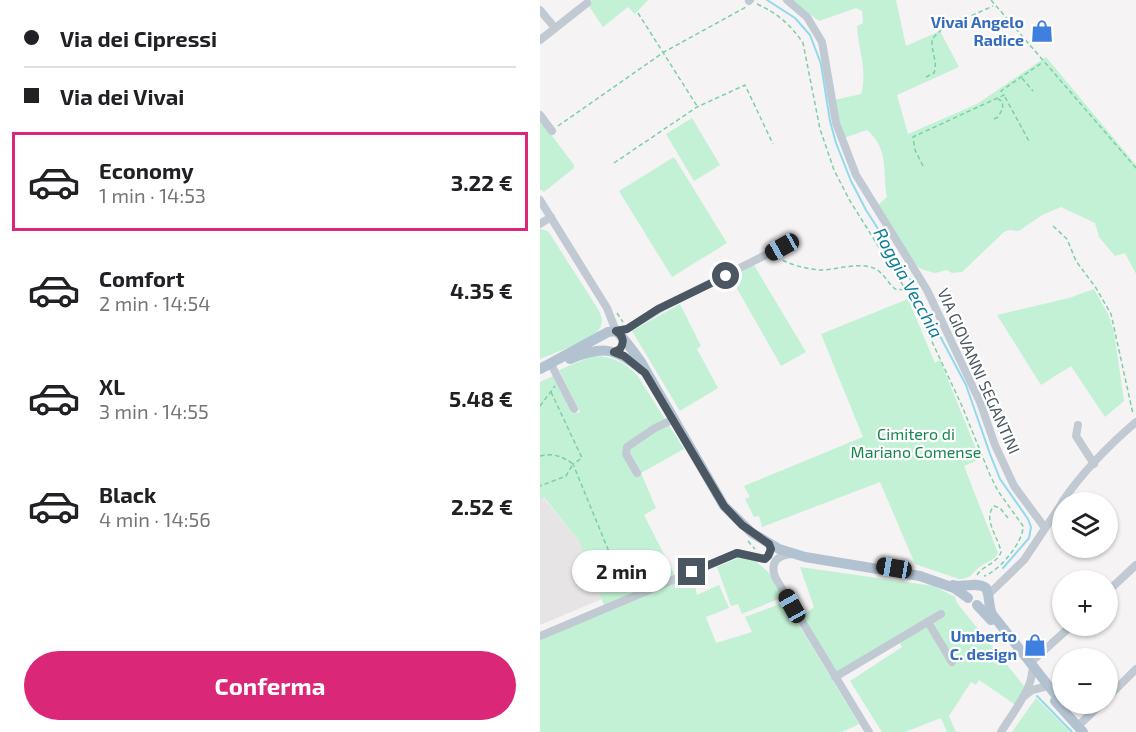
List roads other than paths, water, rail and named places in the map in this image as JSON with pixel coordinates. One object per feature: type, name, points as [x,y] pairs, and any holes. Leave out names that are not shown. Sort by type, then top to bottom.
[{"type":"main road","points":[[540,370],[611,331],[622,335],[721,501],[736,520],[769,544],[794,555],[920,576],[950,586],[973,602],[984,604],[987,593]]},
{"type":"main road","points":[[604,334],[602,344],[610,351],[624,356],[645,373]]},
{"type":"main road","points":[[540,370],[588,352],[620,349],[622,335]]},
{"type":"main road","points":[[719,495],[748,526],[771,541],[788,548],[915,572],[959,586],[978,584],[987,593],[992,614],[1044,687],[1084,729]]},
{"type":"main road","points":[[972,586],[968,593],[973,602],[1052,692]]},
{"type":"main road","points":[[1071,714],[1084,729]]},
{"type":"street","name":"VIA GIOVANNI SEGANTINI","points":[[787,0],[803,13],[819,35],[826,57],[836,123],[856,175],[927,290],[980,402],[995,445],[1014,486],[1045,528]]},
{"type":"street","points":[[540,40],[587,3]]},
{"type":"street","points":[[540,10],[555,28]]},
{"type":"street","points":[[540,116],[552,131]]},
{"type":"street","points":[[540,200],[622,335],[658,309],[795,240]]},
{"type":"street","points":[[540,224],[551,218]]},
{"type":"street","points":[[602,301],[606,315],[604,334]]},
{"type":"street","points":[[552,366],[574,409]]},
{"type":"street","points":[[1069,492],[1134,418]]},
{"type":"street","points":[[638,473],[626,454],[627,447],[655,428],[674,419]]},
{"type":"street","points":[[1078,424],[1076,436],[1094,464]]},
{"type":"street","points":[[987,593],[1024,560],[1052,518]]},
{"type":"street","points":[[540,636],[737,553],[765,559],[770,554],[769,544]]},
{"type":"street","points":[[775,577],[773,566],[776,559],[783,555],[794,555]]},
{"type":"street","points":[[752,556],[775,577],[869,732]]},
{"type":"street","points":[[1118,582],[1136,565]]},
{"type":"street","points":[[836,677],[941,614]]},
{"type":"street","points":[[928,622],[952,662]]},
{"type":"street","points":[[1001,732],[1032,680],[1031,668],[1061,636]]},
{"type":"street","points":[[1118,687],[1136,669]]},
{"type":"street","points":[[1023,697],[1032,690],[1044,687]]},
{"type":"street","points":[[1084,729],[1094,714]]},
{"type":"waterway","name":"Roggia Vecchia","points":[[767,0],[795,18],[810,35],[821,64],[836,143],[851,181],[866,210],[907,274],[966,385],[1000,479],[1028,519],[1031,527],[1029,538],[1003,568]]},
{"type":"waterway","name":"Roggia Vecchia","points":[[1037,696],[1072,732]]},
{"type":"place","name":"Vivai Angelo Radice","points":[[1042,31]]},
{"type":"place","name":"Umberto C. design","points":[[1035,645]]},
{"type":"park label","name":"Cimitero di Mariano Comense","points":[[916,443]]}]
